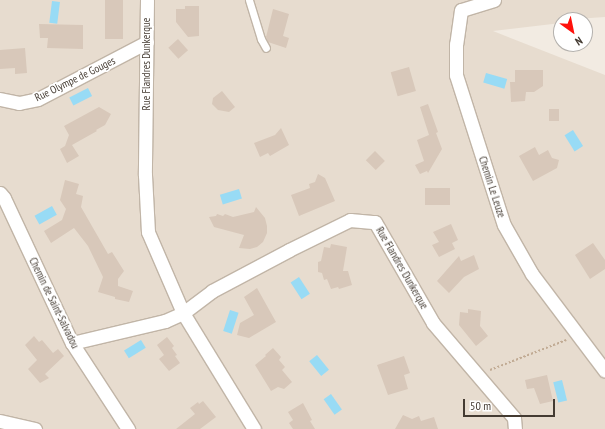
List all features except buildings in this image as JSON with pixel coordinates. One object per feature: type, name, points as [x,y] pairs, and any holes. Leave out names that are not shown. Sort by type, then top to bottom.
[{"type":"street","name":"Rue Flandres Dunkerque","points":[[147,0],[145,175],[148,232],[183,313],[254,429]]},
{"type":"street","name":"Chemin Le Leuze","points":[[494,0],[461,10],[456,44],[456,75],[504,225],[532,274],[605,371]]},
{"type":"street","name":"Rue Olympe de Gouges","points":[[0,99],[19,103],[38,99],[147,42]]},
{"type":"street","name":"Chemin de Saint-Salvadou","points":[[0,193],[4,198],[72,343],[128,429]]},
{"type":"street","name":"Rue Flandres Dunkerque","points":[[72,343],[165,321],[183,313],[212,291],[289,250],[350,220],[375,222],[433,323],[514,418],[515,429]]},
{"type":"street","points":[[0,421],[35,429]]},
{"type":"lane","points":[[249,0],[261,40],[266,48]]},
{"type":"path","points":[[477,375],[578,336]]},
{"type":"shaded area","points":[[0,0],[605,0],[605,17],[593,18],[593,12],[553,12],[553,24],[493,31],[605,75],[605,429],[0,429]]},
{"type":"water","points":[[52,1],[60,2],[57,24],[49,23]]},
{"type":"water","points":[[486,73],[507,79],[504,89],[483,83]]},
{"type":"water","points":[[88,88],[92,96],[73,106],[69,98]]},
{"type":"water","points":[[573,130],[583,146],[575,151],[565,135]]},
{"type":"water","points":[[239,189],[242,199],[223,204],[220,195]]},
{"type":"water","points":[[52,206],[57,215],[39,224],[35,216]]},
{"type":"water","points":[[299,277],[310,294],[302,299],[291,282]]},
{"type":"water","points":[[230,310],[239,313],[232,334],[223,331]]},
{"type":"water","points":[[141,340],[146,348],[129,358],[124,351]]},
{"type":"water","points":[[317,355],[329,370],[321,376],[309,361]]},
{"type":"water","points":[[562,380],[567,400],[558,403],[553,382]]},
{"type":"water","points":[[331,394],[342,410],[335,415],[324,399]]}]
